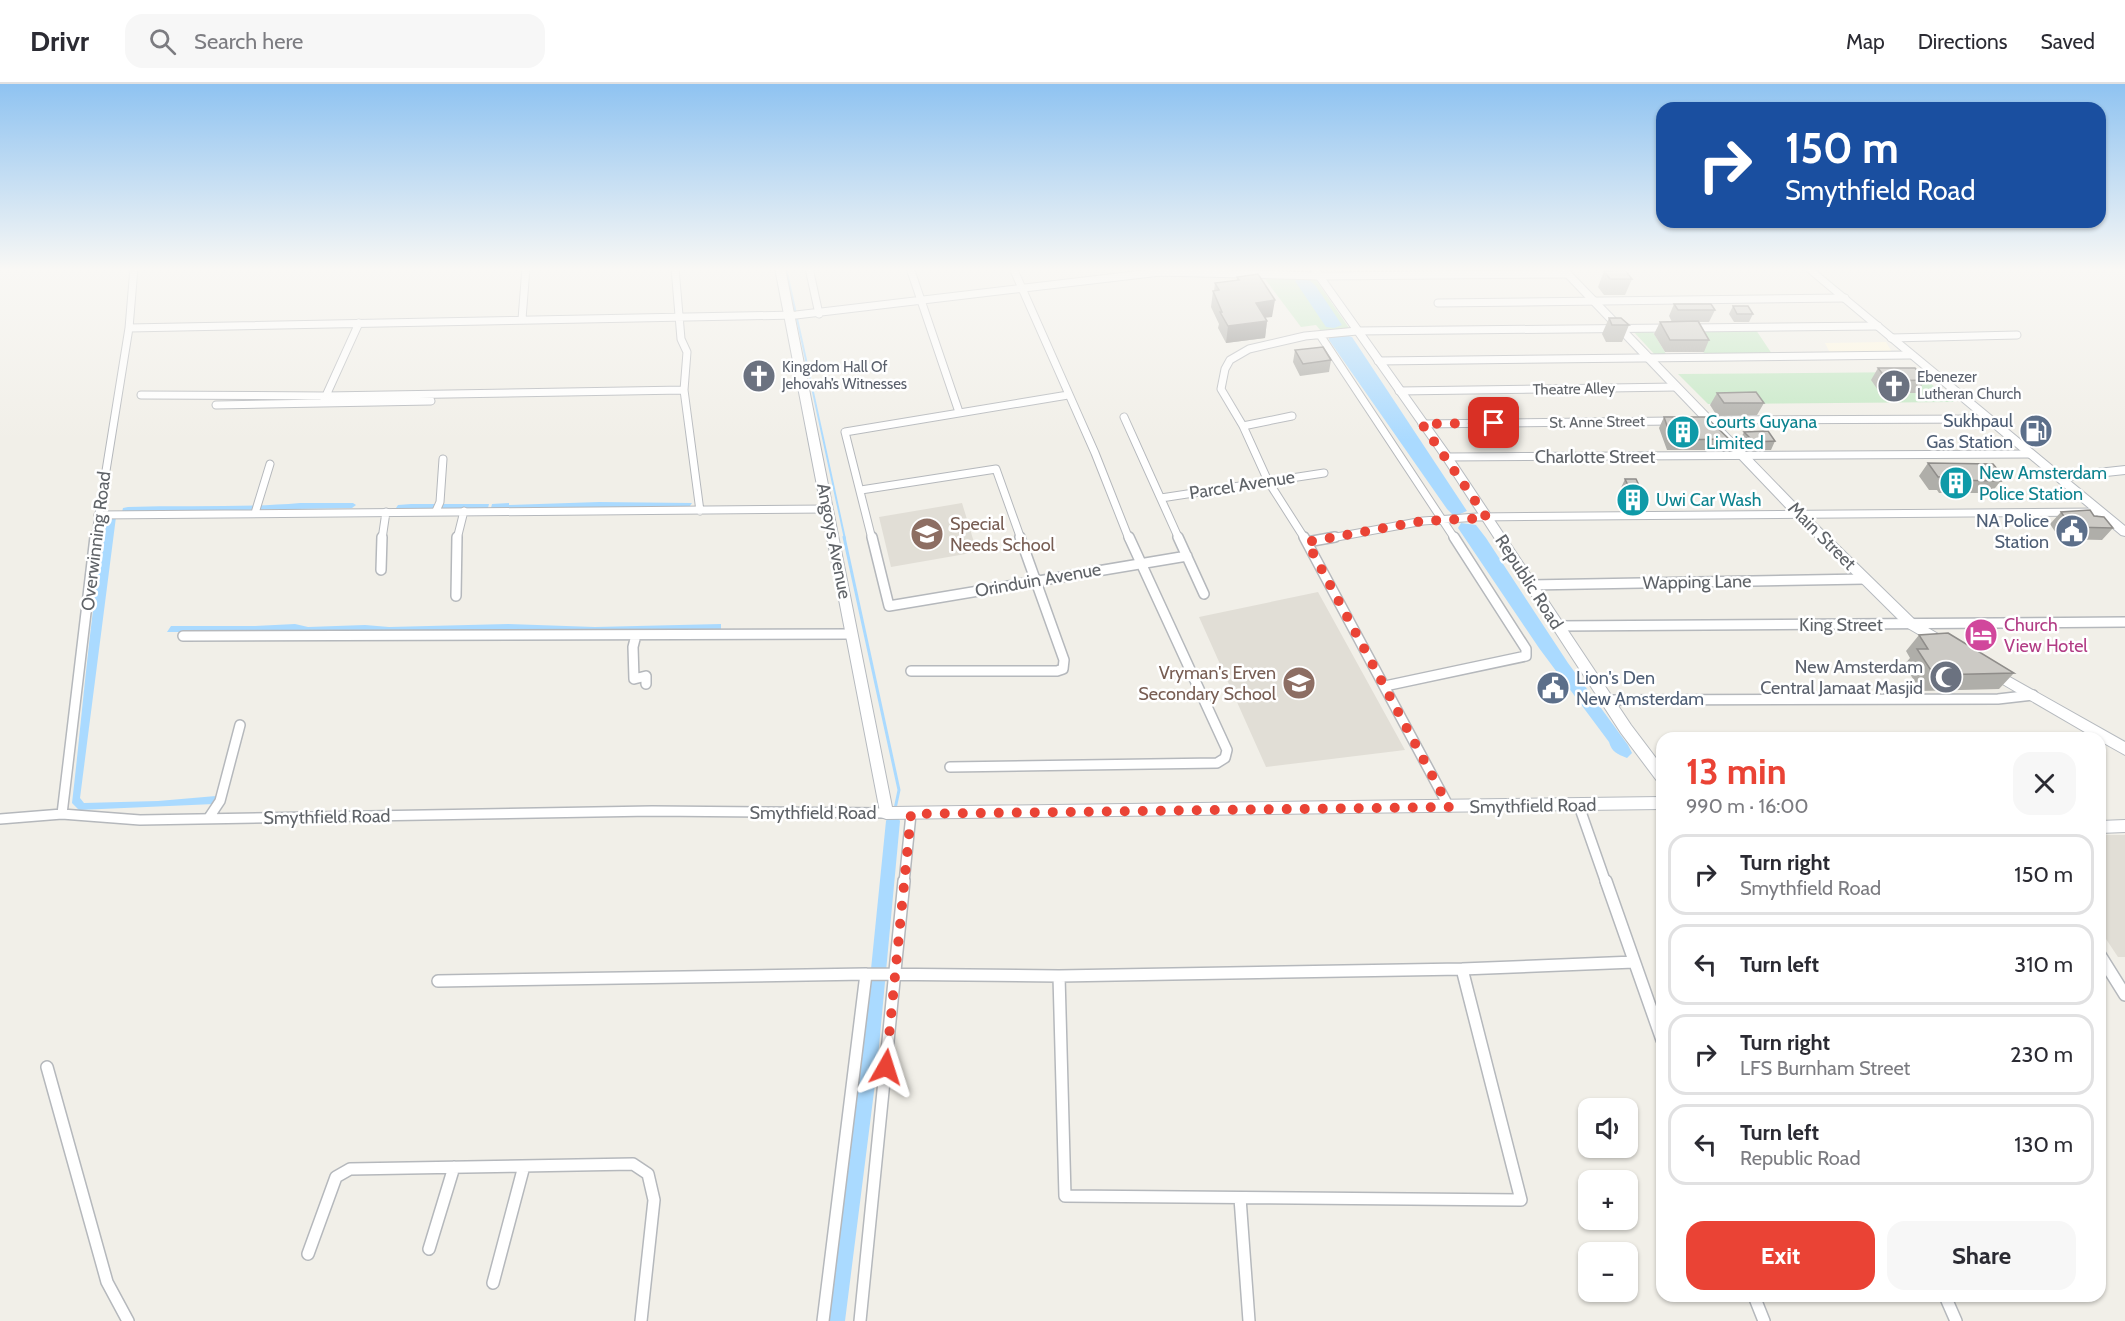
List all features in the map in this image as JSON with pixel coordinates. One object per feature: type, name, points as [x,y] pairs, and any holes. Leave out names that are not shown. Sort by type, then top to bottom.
[{"type":"street","points":[[129,328],[234,326]]},
{"type":"street","points":[[325,399],[358,326]]},
{"type":"street","points":[[679,326],[681,339],[687,352],[684,390],[700,511]]},
{"type":"street","name":"Angoys Avenue","points":[[795,326],[827,509],[886,813]]},
{"type":"street","points":[[929,326],[959,412]]},
{"type":"street","points":[[950,767],[1217,763],[1225,758],[1227,750],[1139,563],[1095,453],[1038,326]]},
{"type":"street","name":"Republic Road","points":[[1353,326],[1447,457],[1626,729],[1656,769]]},
{"type":"street","name":"Main Street","points":[[1617,326],[1798,513],[1911,624],[1958,652]]},
{"type":"street","points":[[1449,807],[1307,542],[1268,482],[1243,426],[1221,388],[1225,369],[1230,360],[1249,350],[1320,334],[1357,331],[1878,326],[2125,532]]},
{"type":"street","name":"Overwinning Road","points":[[62,814],[98,515],[129,328]]},
{"type":"street","points":[[1320,334],[1526,649],[1526,656],[1385,686]]},
{"type":"street","points":[[1891,338],[2017,335]]},
{"type":"street","points":[[1378,360],[1910,355]]},
{"type":"street","name":"Theatre Alley","points":[[1399,391],[1676,387]]},
{"type":"street","points":[[216,405],[325,399],[684,390]]},
{"type":"street","points":[[141,395],[431,401]]},
{"type":"street","points":[[911,671],[1047,671],[1063,669],[1064,660],[996,469],[861,490],[845,432],[1068,395]]},
{"type":"street","points":[[1243,426],[1292,416]]},
{"type":"street","points":[[1125,417],[1204,594]]},
{"type":"street","points":[[1696,420],[1988,419]]},
{"type":"street","name":"St. Anne Street","points":[[1422,424],[1684,421]]},
{"type":"street","name":"Charlotte Street","points":[[1447,457],[2031,454]]},
{"type":"street","points":[[437,508],[443,459]]},
{"type":"street","points":[[255,513],[270,464]]},
{"type":"street","points":[[2059,477],[2125,470]]},
{"type":"street","name":"Parcel Avenue","points":[[1161,498],[1324,473]]},
{"type":"street","name":"Orinduin Avenue","points":[[861,490],[889,606],[1187,556]]},
{"type":"street","points":[[98,515],[386,512],[437,508],[464,511],[827,509]]},
{"type":"street","points":[[456,596],[456,543],[464,511]]},
{"type":"street","points":[[381,570],[381,537],[386,512]]},
{"type":"street","points":[[1307,542],[1443,519],[1798,513],[2100,512]]},
{"type":"street","name":"Wapping Lane","points":[[1530,585],[1865,579]]},
{"type":"street","name":"King Street","points":[[1558,626],[2125,622]]},
{"type":"street","points":[[183,636],[852,634]]},
{"type":"street","points":[[636,635],[633,646],[634,678],[646,676],[646,684]]},
{"type":"street","points":[[1977,663],[2096,732]]},
{"type":"street","points":[[1607,700],[1998,699],[2033,695]]},
{"type":"street","points":[[208,819],[220,801],[240,724]]},
{"type":"street","points":[[2106,738],[2125,749]]},
{"type":"street","name":"Smythfield Road","points":[[0,819],[62,814],[140,820],[652,811],[911,814],[1656,803]]},
{"type":"street","points":[[1579,806],[1656,1023]]},
{"type":"street","points":[[860,1321],[911,814]]},
{"type":"street","points":[[2106,827],[2125,826]]},
{"type":"street","points":[[438,981],[866,974],[1059,976],[1462,969],[1634,962]]},
{"type":"street","points":[[2106,964],[2125,994]]},
{"type":"street","points":[[1059,976],[1065,1196],[1521,1200],[1462,969]]},
{"type":"street","points":[[824,1321],[866,974]]},
{"type":"street","points":[[47,1067],[107,1282],[129,1321]]},
{"type":"street","points":[[308,1254],[336,1177],[350,1169],[633,1164],[648,1174],[654,1200],[641,1321]]},
{"type":"street","points":[[493,1283],[524,1166]]},
{"type":"street","points":[[429,1249],[454,1167]]},
{"type":"street","points":[[1240,1198],[1249,1321]]},
{"type":"street","points":[[1757,1302],[1764,1321]]},
{"type":"street","points":[[1948,1302],[1956,1321]]},
{"type":"shaded area","points":[[1886,342],[1892,352],[1830,353],[1825,343]]},
{"type":"shaded area","name":"Special Needs School","points":[[962,503],[977,552],[891,567],[879,517]]},
{"type":"shaded area","name":"Vryman's Erven Secondary School","points":[[1318,592],[1405,750],[1266,767],[1199,617]]},
{"type":"shaded area","points":[[2106,835],[2125,835],[2125,957],[2118,957],[2106,939]]},
{"type":"green space","points":[[1317,326],[1347,326],[1349,328],[1321,331]]},
{"type":"green space","points":[[1756,330],[1772,354],[1656,356],[1633,331]],"holes":[[[1691,331],[1704,353],[1666,354],[1653,332]]]},
{"type":"green space","points":[[1916,372],[1954,402],[1708,404],[1678,374]]},
{"type":"water","points":[[1342,334],[1352,337],[1467,511],[1452,514],[1447,509],[1329,340],[1329,338]]},
{"type":"water","points":[[599,502],[692,503],[690,506],[683,507],[491,508],[492,504],[509,503],[509,505]]},
{"type":"water","points":[[353,503],[356,505],[352,508],[122,512],[123,508],[128,507]]},
{"type":"water","points":[[489,504],[488,508],[396,508],[398,505]]},
{"type":"water","points":[[116,517],[80,798],[84,803],[158,801],[216,796],[214,804],[79,810],[72,803],[100,556],[106,521],[108,518]]},
{"type":"water","points":[[1461,523],[1476,525],[1486,538],[1568,663],[1628,745],[1632,753],[1627,758],[1613,750],[1539,648],[1458,528]]},
{"type":"water","points":[[295,624],[308,627],[508,624],[595,627],[721,624],[721,629],[167,632],[171,626]]},
{"type":"building","points":[[1662,326],[1701,326],[1709,340],[1670,340]]},
{"type":"building","points":[[1323,347],[1331,360],[1303,364],[1295,350]]},
{"type":"building","points":[[1878,368],[1915,368],[1925,380],[1888,381]]},
{"type":"building","points":[[1756,392],[1764,403],[1724,403],[1717,393]]},
{"type":"building","points":[[1664,417],[1706,417],[1729,439],[1672,440]]},
{"type":"building","points":[[1768,431],[1775,441],[1754,442],[1744,432]]},
{"type":"building","points":[[1928,463],[1993,464],[2004,477],[1998,477],[2001,481],[1948,480],[1946,477],[1938,477]]},
{"type":"building","points":[[1625,479],[1636,479],[1647,502],[1636,502]]},
{"type":"building","points":[[2090,510],[2094,516],[2104,517],[2113,528],[2071,527],[2061,512]]},
{"type":"building","points":[[1948,633],[2014,673],[1934,675],[1917,649],[1928,649],[1919,635]]},
{"type":"waterway","points":[[799,326],[845,539]]},
{"type":"waterway","points":[[844,537],[899,790],[895,809]]},
{"type":"waterway","points":[[836,1321],[869,1068],[893,821]]},
{"type":"place","name":"Kingdom Hall Of Jehovah’s Witnesses","points":[[759,376]]},
{"type":"place","name":"Ebenezer Lutheran Church","points":[[1894,386]]},
{"type":"place","name":"Sukhpaul Gas Station","points":[[2036,431]]},
{"type":"place","name":"Courts Guyana Limited","points":[[1683,432]]},
{"type":"place","name":"New Amsterdam Police Station","points":[[1956,483]]},
{"type":"place","name":"Uwi Car Wash","points":[[1633,500]]},
{"type":"place","name":"NA Police Station","points":[[2072,531]]},
{"type":"place","name":"Special Needs School","points":[[927,534]]},
{"type":"place","name":"Church View Hotel","points":[[1981,635]]},
{"type":"place","name":"New Amsterdam Central Jamaat Masjid","points":[[1946,677]]},
{"type":"place","name":"Vryman's Erven Secondary School","points":[[1299,683]]},
{"type":"place","name":"Lion's Den New Amsterdam","points":[[1553,688]]},
{"type":"route","points":[[886,1067],[911,814],[1449,807],[1307,542],[1423,521],[1487,518],[1422,424],[1494,423]]}]
